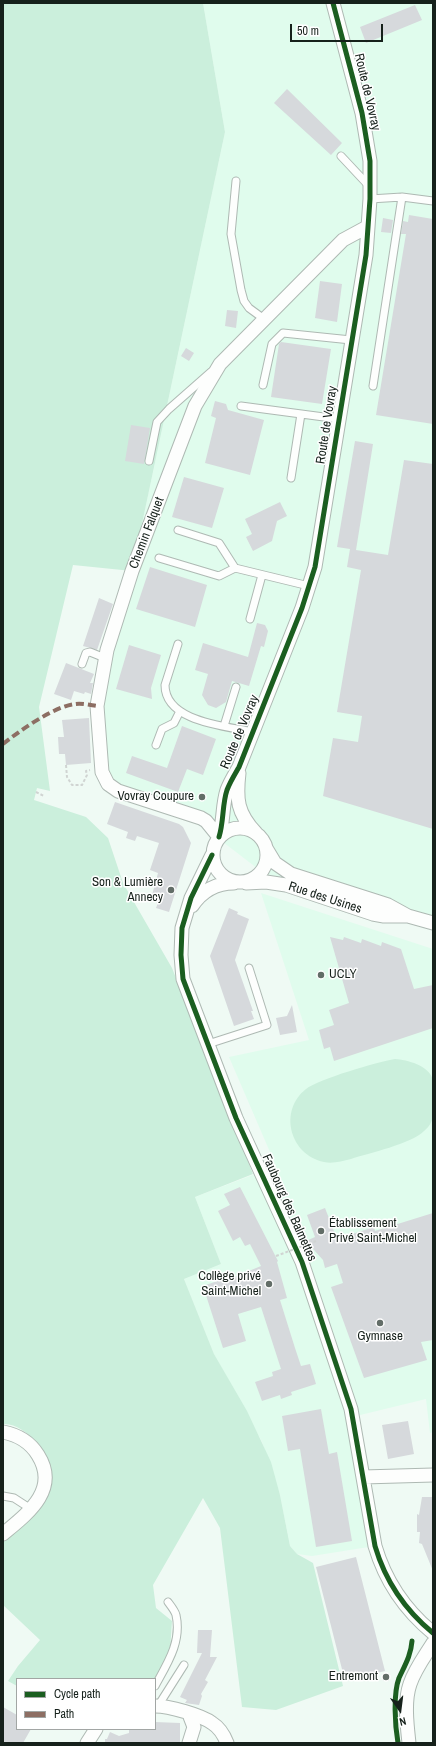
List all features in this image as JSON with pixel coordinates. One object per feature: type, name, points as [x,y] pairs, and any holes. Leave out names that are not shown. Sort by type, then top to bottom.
[{"type":"street","name":"Route de Vovray","points":[[219,837],[224,823],[225,800],[228,789],[239,767],[302,608],[315,567],[366,255],[370,193],[370,161],[362,113],[333,3]]},
{"type":"street","name":"Chemin Falquet","points":[[219,837],[209,824],[201,818],[118,791],[106,782],[102,772],[97,706],[106,658],[132,572],[193,413],[220,364],[343,240],[367,227]]},
{"type":"street","name":"Route de Vovray","points":[[239,767],[237,792],[238,804],[245,819],[257,834]]},
{"type":"street","points":[[238,828],[252,831],[257,834],[263,840],[266,848],[266,861],[262,872],[256,877],[240,883],[228,881],[219,873],[213,863],[212,855],[214,845],[219,837],[225,832],[238,828]]},
{"type":"street","name":"Rue des Usines","points":[[266,848],[275,863],[290,874],[388,905],[408,916],[433,923]]},
{"type":"street","name":"Faubourg des Balmettes","points":[[212,855],[191,898],[182,928],[181,966],[183,979],[236,1118],[302,1262],[351,1409],[375,1546],[381,1567],[409,1610],[433,1633]]},
{"type":"street","name":"Rue des Usines","points":[[240,883],[277,884],[373,914],[384,916],[408,916]]},
{"type":"street","name":"Faubourg des Balmettes","points":[[188,912],[196,900],[210,888],[218,884],[240,883]]},
{"type":"street","points":[[3,1432],[26,1440],[41,1459],[46,1480],[39,1499],[31,1509],[3,1534]]},
{"type":"street","points":[[363,1477],[431,1474]]},
{"type":"street","points":[[409,1743],[407,1704],[410,1685],[420,1664],[433,1643]]},
{"type":"street","points":[[157,1706],[189,1714],[212,1723],[220,1730],[227,1743]]},
{"type":"street","points":[[189,1714],[194,1728],[189,1743]]},
{"type":"street","points":[[87,1743],[95,1730]]},
{"type":"lane","points":[[341,156],[370,193],[433,201]]},
{"type":"lane","points":[[236,180],[231,234],[241,290],[244,301],[249,308],[264,319]]},
{"type":"lane","points":[[373,386],[402,197]]},
{"type":"lane","points":[[263,385],[272,344],[283,333],[351,340]]},
{"type":"lane","points":[[149,461],[157,422],[169,409],[220,364]]},
{"type":"lane","points":[[241,406],[339,419]]},
{"type":"lane","points":[[291,478],[301,414]]},
{"type":"lane","points":[[178,530],[219,543],[235,568]]},
{"type":"lane","points":[[159,558],[219,576],[235,568],[309,586]]},
{"type":"lane","points":[[250,619],[262,575]]},
{"type":"lane","points":[[178,644],[165,685],[165,692],[173,705],[194,719],[253,732]]},
{"type":"lane","points":[[82,664],[86,653],[90,652],[106,658]]},
{"type":"lane","points":[[224,726],[236,687]]},
{"type":"lane","points":[[156,745],[162,729],[174,724],[180,711]]},
{"type":"lane","points":[[208,1044],[267,1025],[249,968]]},
{"type":"lane","points":[[3,1496],[14,1498],[31,1509]]},
{"type":"lane","points":[[156,1684],[174,1651],[176,1641],[176,1615],[168,1602]]},
{"type":"lane","points":[[157,1706],[184,1665]]},
{"type":"path","points":[[66,765],[68,777],[72,785],[82,785],[87,775],[86,771]]},
{"type":"path","points":[[36,792],[44,796]]},
{"type":"path","points":[[276,1256],[316,1240]]},
{"type":"shaded area","points":[[3,3],[203,3],[225,132],[132,571],[73,565],[39,707],[50,791],[37,788],[34,800],[86,817],[108,838],[123,883],[172,968],[253,1174],[195,1197],[221,1264],[184,1279],[214,1354],[247,1411],[271,1462],[280,1495],[290,1546],[297,1554],[313,1563],[343,1686],[276,1710],[242,1707],[220,1528],[203,1498],[153,1585],[156,1608],[172,1621],[170,1651],[156,1679],[16,1678],[16,1685],[8,1681],[18,1666],[40,1640],[3,1605],[3,1539],[46,1496],[52,1482],[52,1474],[48,1459],[40,1445],[25,1432],[12,1425],[3,1424]]},
{"type":"shaded area","points":[[203,3],[433,3],[433,922],[342,904],[262,872],[206,829],[201,818],[111,787],[97,706],[132,571],[225,132]]},
{"type":"shaded area","name":"Établissement Privé Saint-Michel","points":[[261,893],[433,949],[433,1432],[430,1433],[426,1399],[352,1417],[375,1546],[312,1556],[297,1554],[290,1546],[280,1495],[262,1442],[214,1354],[184,1279],[221,1264],[195,1197],[276,1166],[229,1057],[309,1040]]},
{"type":"shaded area","points":[[395,1059],[417,1064],[431,1075],[434,1086],[433,1116],[430,1125],[427,1128],[418,1136],[400,1144],[338,1162],[324,1162],[312,1158],[303,1151],[296,1142],[290,1120],[292,1109],[297,1098],[306,1089],[335,1076],[362,1067]]},
{"type":"building","points":[[415,5],[422,20],[366,43],[360,27]]},
{"type":"building","points":[[287,89],[342,143],[331,155],[274,103]]},
{"type":"building","points":[[409,215],[433,219],[433,424],[376,415],[406,234],[401,234],[403,221],[408,222]]},
{"type":"building","points":[[383,218],[393,220],[391,233],[381,232]]},
{"type":"building","points":[[320,281],[342,284],[337,322],[315,318]]},
{"type":"building","points":[[227,310],[238,311],[236,328],[225,326]]},
{"type":"building","points":[[281,342],[331,349],[322,404],[271,397],[279,344]]},
{"type":"building","points":[[186,348],[194,353],[189,361],[181,356]]},
{"type":"building","points":[[215,401],[226,404],[228,410],[264,420],[250,475],[205,463],[216,418],[211,416]]},
{"type":"building","points":[[131,425],[150,428],[144,464],[125,461]]},
{"type":"building","points":[[355,441],[373,444],[356,550],[388,555],[404,460],[433,464],[433,829],[323,796],[333,738],[358,742],[362,716],[337,712],[361,570],[347,567],[350,549],[337,547]]},
{"type":"building","points":[[184,477],[224,488],[212,528],[172,517]]},
{"type":"building","points":[[280,502],[287,516],[277,521],[272,541],[253,551],[246,537],[252,534],[245,519]]},
{"type":"building","points":[[150,567],[207,585],[195,627],[136,609]]},
{"type":"building","points":[[99,598],[113,604],[97,650],[83,646]]},
{"type":"building","points":[[257,623],[265,625],[268,631],[264,647],[261,646],[249,686],[232,681],[226,702],[216,708],[208,705],[202,695],[208,674],[195,670],[203,643],[248,657]]},
{"type":"building","points":[[129,645],[161,655],[151,688],[152,699],[116,689]]},
{"type":"building","points":[[66,663],[94,674],[90,683],[93,683],[91,694],[85,692],[84,694],[74,691],[71,700],[54,694]]},
{"type":"building","points":[[89,718],[91,763],[66,765],[65,754],[59,754],[58,737],[64,737],[62,720]]},
{"type":"building","points":[[182,726],[216,739],[203,775],[187,769],[178,792],[126,773],[132,756],[167,768]]},
{"type":"building","points":[[115,802],[179,824],[183,827],[191,843],[169,912],[156,908],[158,903],[155,902],[157,897],[152,895],[158,873],[150,870],[159,843],[137,836],[135,841],[126,838],[128,832],[107,824]]},
{"type":"building","points":[[229,908],[238,912],[237,914],[249,919],[235,960],[253,1011],[251,1011],[254,1019],[234,1026],[210,956]]},
{"type":"building","points":[[330,937],[343,940],[344,937],[361,943],[362,939],[381,946],[382,942],[401,949],[414,989],[433,985],[433,1028],[334,1061],[330,1047],[324,1049],[319,1030],[334,1025],[329,1010],[349,1003]]},
{"type":"building","points":[[292,1005],[297,1032],[280,1035],[276,1018],[287,1016]]},
{"type":"building","points":[[240,1187],[278,1261],[277,1262],[287,1298],[280,1300],[301,1366],[310,1364],[316,1384],[291,1392],[292,1395],[281,1399],[280,1395],[262,1401],[255,1382],[273,1376],[272,1372],[281,1369],[261,1307],[238,1314],[246,1341],[223,1348],[203,1286],[226,1278],[227,1280],[261,1266],[250,1244],[245,1246],[240,1237],[233,1241],[218,1211],[230,1205],[224,1194]]},
{"type":"building","points":[[325,1208],[337,1239],[374,1227],[375,1231],[433,1213],[433,1340],[421,1342],[427,1360],[364,1378],[331,1287],[343,1283],[337,1264],[325,1268],[323,1260],[306,1241],[315,1237],[307,1215]]},
{"type":"building","points":[[321,1409],[329,1454],[337,1452],[352,1541],[316,1547],[300,1449],[288,1451],[282,1416]]},
{"type":"building","points":[[408,1421],[414,1454],[388,1459],[382,1425]]},
{"type":"building","points":[[422,1497],[433,1497],[433,1571],[422,1544],[419,1543],[420,1532],[417,1532],[417,1514],[419,1515]]},
{"type":"building","points":[[356,1557],[385,1671],[345,1681],[316,1567]]},
{"type":"building","points":[[198,1630],[212,1630],[210,1657],[217,1657],[205,1680],[208,1682],[201,1694],[202,1696],[199,1705],[185,1703],[187,1700],[180,1697],[202,1653],[197,1653]]},
{"type":"building","points":[[3,1707],[16,1714],[16,1730],[30,1730],[23,1743],[3,1743]]},
{"type":"building","points":[[156,1722],[180,1723],[180,1743],[105,1743],[105,1739],[107,1739],[110,1732],[119,1736],[129,1733],[129,1730],[156,1730]]},
{"type":"marked path","points":[[3,744],[28,726],[58,709],[78,704],[97,706]]},
{"type":"cycle path","points":[[219,837],[227,790],[239,767],[302,608],[315,567],[366,255],[370,199],[370,161],[362,113],[333,3]]},
{"type":"cycle path","points":[[212,855],[191,898],[182,928],[181,955],[183,979],[236,1118],[302,1262],[351,1409],[375,1546],[379,1559],[397,1594],[423,1624],[433,1633]]},
{"type":"cycle path","points":[[398,1743],[395,1719],[397,1685],[409,1655],[412,1641]]},
{"type":"place","name":"Vovray Coupure","points":[[202,797]]},
{"type":"place","name":"Son & Lumière Annecy","points":[[171,890]]},
{"type":"place","name":"UCLY","points":[[321,975]]},
{"type":"place","name":"Établissement Privé Saint-Michel","points":[[321,1231]]},
{"type":"place","name":"Collège privé Saint-Michel","points":[[269,1284]]},
{"type":"place","name":"Gymnase","points":[[380,1323]]},
{"type":"place","name":"Entremont","points":[[386,1677]]}]
